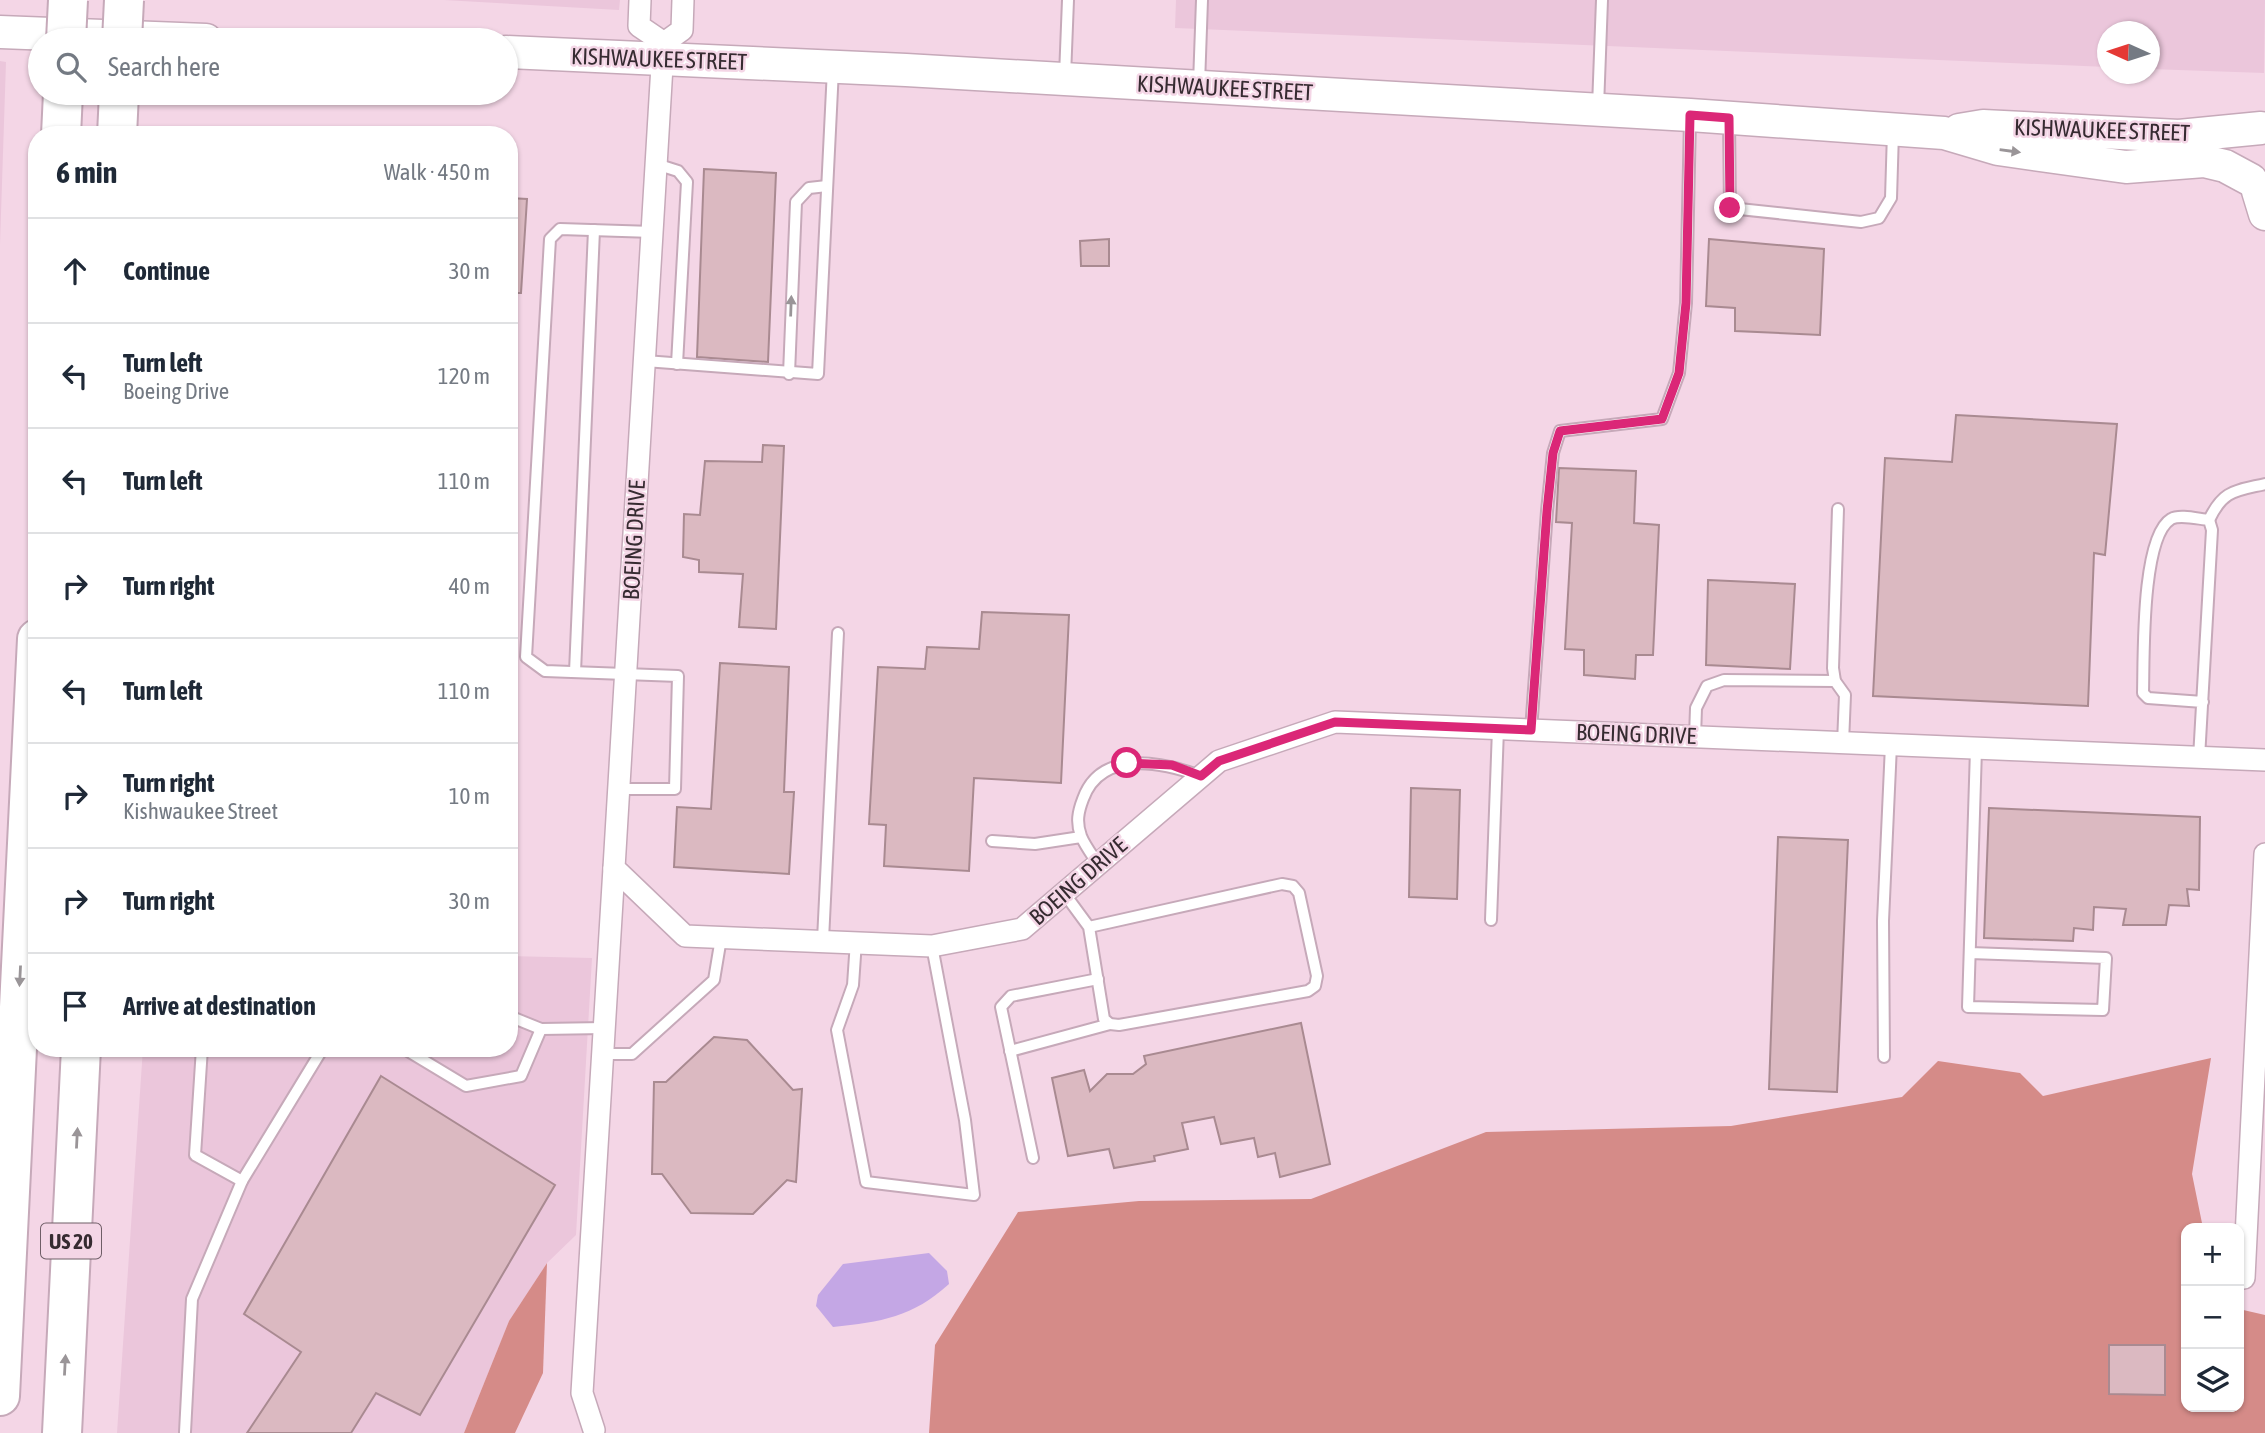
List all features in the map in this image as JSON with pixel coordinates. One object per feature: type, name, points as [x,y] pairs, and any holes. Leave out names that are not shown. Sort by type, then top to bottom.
[{"type":"highway","points":[[67,28],[68,0]]},
{"type":"highway","points":[[123,28],[124,0]]},
{"type":"highway","points":[[61,126],[62,105]]},
{"type":"highway","points":[[117,126],[118,105]]},
{"type":"highway","name":"US 20","points":[[0,1396],[28,823]]},
{"type":"highway","name":"US 20","points":[[62,1433],[81,1057]]},
{"type":"street","points":[[640,0],[639,26],[663,51],[682,30],[684,0]]},
{"type":"street","points":[[0,32],[28,33]]},
{"type":"street","name":"KISHWAUKEE STREET","points":[[518,52],[663,51],[833,66],[1690,115],[1944,133],[1998,149],[2126,167],[2204,161],[2225,166],[2260,195]]},
{"type":"street","name":"BOEING DRIVE","points":[[663,51],[614,868],[685,936],[932,946],[1022,929],[1219,761],[1335,722],[2265,760]]},
{"type":"street","name":"KISHWAUKEE STREET","points":[[1944,133],[1983,126],[2179,136],[2263,127]]},
{"type":"street","points":[[2260,195],[2247,153],[2263,127]]},
{"type":"street","points":[[2244,1278],[2265,854]]},
{"type":"street","points":[[594,1430],[582,1393],[614,868]]},
{"type":"lane","points":[[1065,79],[1068,0]]},
{"type":"lane","points":[[1199,87],[1202,0]]},
{"type":"lane","points":[[1598,110],[1602,0]]},
{"type":"lane","points":[[645,361],[822,375],[833,66]]},
{"type":"lane","points":[[1531,730],[1547,511],[1553,453],[1560,431],[1662,419],[1679,373],[1686,303],[1690,115]]},
{"type":"lane","points":[[1729,118],[1730,208],[1861,222],[1879,218],[1891,198],[1893,130]]},
{"type":"lane","points":[[656,164],[678,171],[687,183],[677,364]]},
{"type":"lane","points":[[789,374],[796,202],[809,188],[827,186]]},
{"type":"lane","points":[[619,789],[674,789],[678,676],[545,670],[526,657],[550,239],[560,229],[653,232]]},
{"type":"lane","points":[[575,672],[594,230]]},
{"type":"lane","points":[[2199,758],[2213,530],[2209,520],[2218,501],[2231,492],[2265,484]]},
{"type":"lane","points":[[1838,509],[1833,668],[1835,681],[1844,695],[1843,743]]},
{"type":"lane","points":[[2203,702],[2148,698],[2143,693],[2148,565],[2165,523],[2175,517],[2209,520]]},
{"type":"lane","points":[[823,940],[838,633]]},
{"type":"lane","points":[[1695,737],[1696,708],[1707,685],[1724,680],[1835,681]]},
{"type":"lane","points":[[1491,920],[1498,729]]},
{"type":"lane","points":[[1884,1057],[1883,921],[1891,745]]},
{"type":"lane","points":[[1970,953],[2106,958],[2103,1010],[1968,1007],[1976,748]]},
{"type":"lane","points":[[1098,864],[1082,837],[1077,815],[1087,788],[1104,770],[1127,763],[1172,765],[1201,776]]},
{"type":"lane","points":[[992,841],[1035,844],[1082,837]]},
{"type":"lane","points":[[1010,1051],[1110,1024],[1308,991],[1315,986],[1317,976],[1299,892],[1293,886],[1282,884],[1089,927]]},
{"type":"lane","points":[[1064,894],[1089,927],[1104,1019],[1110,1024]]},
{"type":"lane","points":[[603,1054],[632,1054],[714,980],[721,938]]},
{"type":"lane","points":[[856,941],[853,985],[837,1030],[866,1182],[975,1195],[965,1120],[932,946]]},
{"type":"lane","points":[[1033,1158],[1000,1007],[1005,1000],[1098,979]]},
{"type":"lane","points":[[518,1020],[541,1029],[605,1028]]},
{"type":"lane","points":[[418,1057],[466,1086],[521,1076],[541,1029]]},
{"type":"lane","points":[[201,1057],[195,1155],[242,1181]]},
{"type":"lane","points":[[185,1432],[192,1299],[242,1181],[318,1057]]},
{"type":"shaded area","points":[[444,0],[620,0],[619,10]]},
{"type":"shaded area","points":[[1176,0],[2265,0],[2264,73],[2160,69],[2160,21],[2097,21],[2097,67],[1175,28]]},
{"type":"shaded area","points":[[0,61],[6,62],[0,244]]},
{"type":"shaded area","points":[[518,956],[592,958],[576,1235],[547,1263],[509,1321],[464,1433],[117,1433],[142,1057],[518,1057]]},
{"type":"shaded area","points":[[2211,1058],[2192,1174],[2202,1223],[2181,1223],[2181,1412],[2244,1412],[2244,1310],[2265,1315],[2265,1433],[929,1433],[935,1345],[1018,1212],[1139,1201],[1311,1199],[1486,1132],[1731,1126],[1902,1097],[1938,1061],[2020,1073],[2043,1096]]},
{"type":"shaded area","points":[[929,1253],[947,1271],[949,1284],[909,1311],[881,1320],[833,1327],[816,1306],[818,1295],[843,1264]]},
{"type":"shaded area","points":[[547,1263],[543,1373],[515,1433],[464,1433],[509,1321]]},
{"type":"building","points":[[704,169],[776,173],[768,362],[697,357]]},
{"type":"building","points":[[518,198],[527,199],[521,293],[518,293]]},
{"type":"building","points":[[1109,239],[1109,266],[1081,266],[1080,241]]},
{"type":"building","points":[[1709,239],[1824,249],[1820,335],[1735,331],[1735,308],[1706,306]]},
{"type":"building","points":[[1956,415],[2117,424],[2105,555],[2094,553],[2088,706],[1873,696],[1885,458],[1952,462]]},
{"type":"building","points":[[763,445],[784,446],[776,629],[739,627],[743,574],[699,572],[699,560],[683,557],[684,514],[700,515],[705,461],[762,462]]},
{"type":"building","points":[[1559,468],[1636,471],[1634,523],[1659,525],[1653,655],[1636,655],[1635,679],[1584,675],[1584,650],[1565,649],[1572,523],[1556,522]]},
{"type":"building","points":[[1708,580],[1795,584],[1790,669],[1706,665]]},
{"type":"building","points":[[982,612],[1069,615],[1061,783],[974,778],[969,871],[884,866],[886,825],[869,824],[878,667],[925,669],[927,647],[979,649]]},
{"type":"building","points":[[720,663],[789,667],[784,792],[794,792],[789,874],[674,867],[677,807],[711,809]]},
{"type":"building","points":[[1411,788],[1460,790],[1457,899],[1409,897]]},
{"type":"building","points":[[1989,808],[2200,817],[2199,890],[2187,889],[2189,906],[2169,905],[2166,925],[2123,925],[2126,909],[2094,907],[2093,930],[2074,928],[2073,941],[1984,938]]},
{"type":"building","points":[[1778,837],[1848,840],[1837,1092],[1769,1089]]},
{"type":"building","points":[[1301,1023],[1330,1164],[1280,1177],[1275,1153],[1258,1157],[1254,1138],[1221,1144],[1214,1117],[1182,1123],[1188,1149],[1154,1156],[1155,1161],[1114,1168],[1109,1149],[1068,1156],[1052,1078],[1084,1070],[1090,1091],[1107,1074],[1133,1074],[1146,1064],[1144,1056]]},
{"type":"building","points":[[714,1037],[747,1040],[793,1090],[802,1089],[796,1182],[787,1180],[753,1214],[691,1213],[662,1174],[652,1174],[654,1082],[666,1082]]},
{"type":"building","points":[[381,1076],[555,1185],[420,1415],[376,1393],[351,1433],[247,1433],[301,1352],[244,1314]]},
{"type":"building","points":[[2109,1345],[2165,1345],[2165,1395],[2109,1394]]},
{"type":"route","points":[[1127,763],[1172,765],[1201,776],[1219,761],[1335,722],[1531,730],[1547,511],[1553,453],[1560,431],[1576,427],[1622,426],[1662,419],[1679,373],[1686,303],[1690,115],[1729,118],[1730,208]]}]
